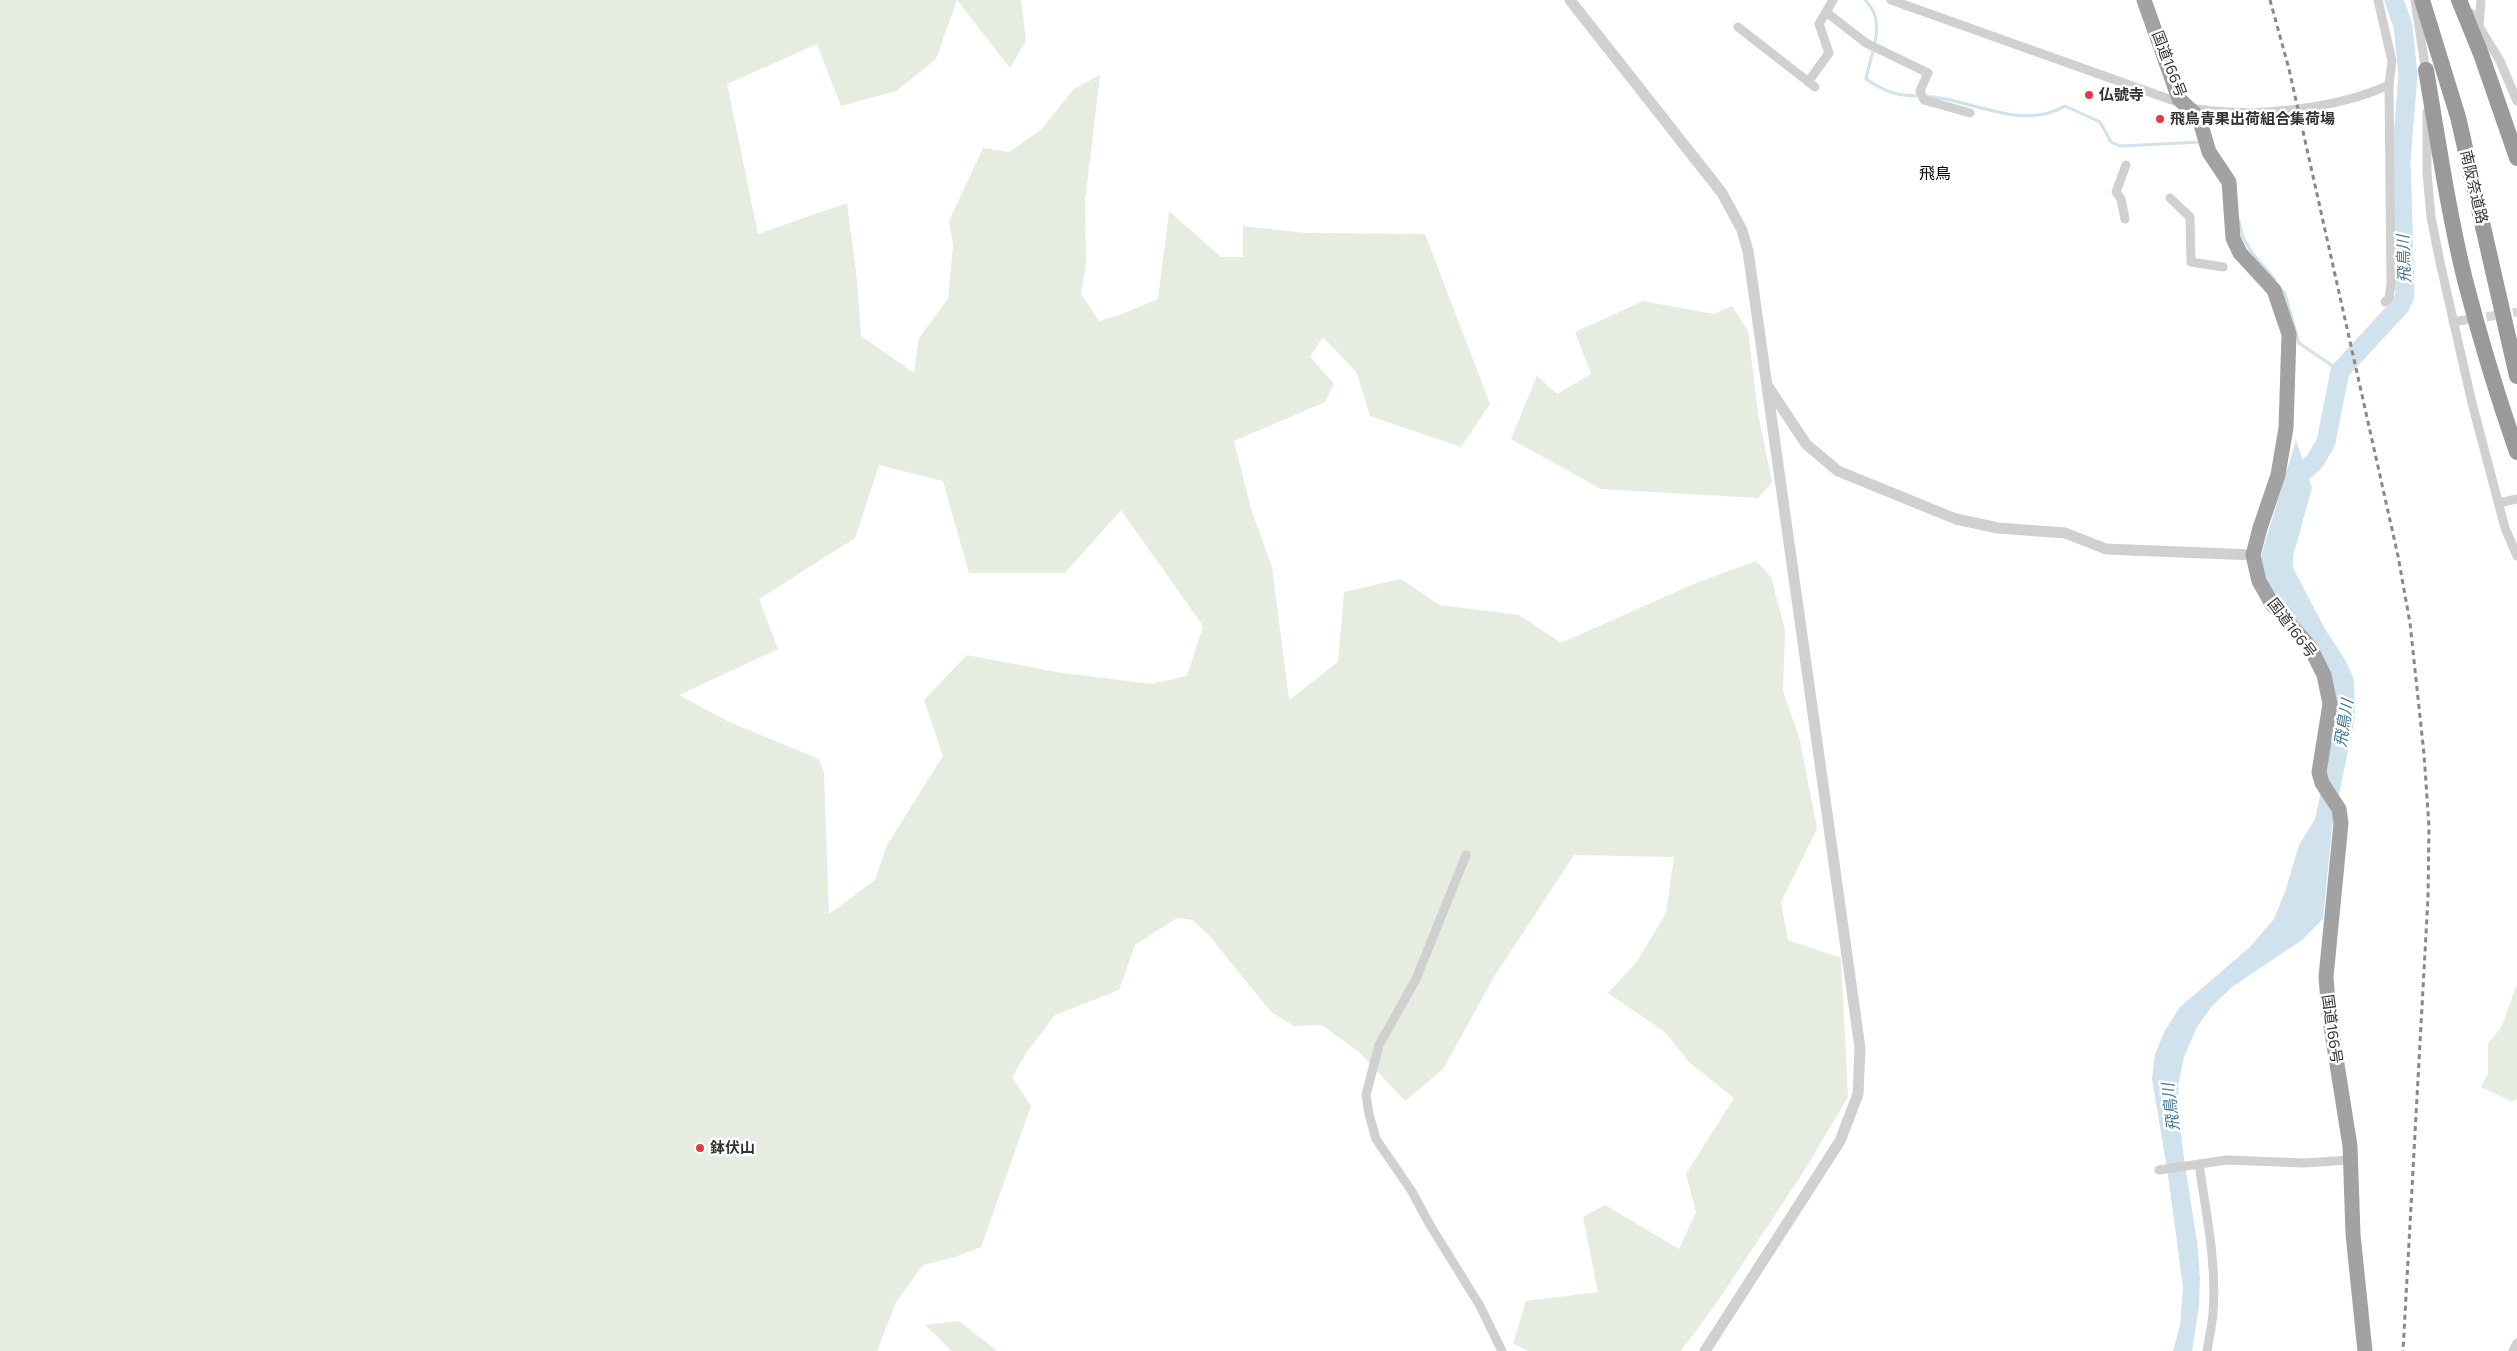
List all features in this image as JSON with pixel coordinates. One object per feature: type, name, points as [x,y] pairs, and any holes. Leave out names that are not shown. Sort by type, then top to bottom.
[{"type":"highway","name":"国道166号","points":[[2144,0],[2179,99],[2199,118],[2207,146],[2229,182],[2233,238],[2240,253],[2274,290],[2289,334],[2286,428],[2278,475],[2260,528],[2254,555],[2259,581],[2272,604],[2310,647],[2324,675],[2330,704],[2319,772],[2322,783],[2338,809],[2341,822],[2326,977],[2329,1014],[2350,1146],[2352,1234],[2365,1351]]},
{"type":"highway","name":"南阪奈道路","points":[[2422,0],[2450,76],[2517,376]]},
{"type":"highway","name":"南阪奈道路","points":[[2428,0],[2492,235],[2517,354]]},
{"type":"highway","points":[[2459,0],[2481,54],[2517,158]]},
{"type":"highway","points":[[2426,70],[2442,168],[2465,279],[2500,402],[2517,452]]},
{"type":"street","points":[[1570,0],[1722,192],[1733,212],[1748,251],[1860,1048],[1858,1094],[1840,1141],[1705,1351]]},
{"type":"street","points":[[1738,27],[1811,84],[1828,53],[1819,24],[1833,0]]},
{"type":"street","points":[[1891,0],[2197,109],[2216,112],[2293,109],[2368,94],[2388,85]]},
{"type":"street","points":[[2378,0],[2392,61],[2388,85],[2391,284],[2389,298],[2385,302]]},
{"type":"street","points":[[2415,0],[2426,70],[2427,173],[2431,217],[2453,322],[2505,528],[2517,556]]},
{"type":"street","points":[[2464,0],[2500,61],[2517,101]]},
{"type":"street","points":[[2479,26],[2481,0]]},
{"type":"street","points":[[1826,12],[1866,43],[1928,74],[1922,96],[1970,113]]},
{"type":"street","points":[[2125,219],[2121,199],[2116,192],[2126,165]]},
{"type":"street","points":[[2170,198],[2190,217],[2191,262],[2223,267]]},
{"type":"street","points":[[2453,322],[2465,320]]},
{"type":"street","points":[[1767,386],[1806,444],[1826,462],[1851,478],[1956,519],[1998,528],[2065,533],[2106,548],[2254,555]]},
{"type":"street","points":[[2499,503],[2517,499]]},
{"type":"street","points":[[1466,855],[1416,979],[1379,1045],[1366,1094],[1376,1139],[1411,1190],[1430,1225],[1480,1306],[1502,1351]]},
{"type":"street","points":[[2162,1170],[2228,1160],[2304,1163],[2350,1160]]},
{"type":"street","points":[[2200,1164],[2212,1253],[2214,1284],[2213,1314],[2208,1351]]},
{"type":"street","points":[[2513,1351],[2517,1343]]},
{"type":"shaded area","points":[[0,0],[957,0],[936,59],[896,91],[841,106],[817,44],[727,84],[758,234],[847,203],[857,280],[861,336],[914,373],[919,338],[948,299],[953,245],[949,221],[983,148],[1009,152],[1041,130],[1074,89],[1100,75],[1085,201],[1086,263],[1081,294],[1099,321],[1117,316],[1158,299],[1169,211],[1221,257],[1243,257],[1243,226],[1306,233],[1425,234],[1490,404],[1461,447],[1370,416],[1357,373],[1323,337],[1310,357],[1334,384],[1325,402],[1234,441],[1251,509],[1272,567],[1289,700],[1338,662],[1344,592],[1401,579],[1439,605],[1519,615],[1561,643],[1696,583],[1756,561],[1771,577],[1785,630],[1783,691],[1800,740],[1817,829],[1781,902],[1788,940],[1841,958],[1848,1097],[1806,1168],[1718,1301],[1681,1351],[1529,1351],[1513,1344],[1526,1301],[1598,1292],[1583,1217],[1605,1205],[1679,1249],[1696,1212],[1686,1174],[1734,1098],[1689,1062],[1665,1032],[1608,993],[1636,963],[1666,913],[1674,857],[1574,855],[1494,977],[1443,1069],[1405,1101],[1359,1052],[1322,1025],[1294,1026],[1271,1012],[1208,934],[1192,920],[1177,918],[1135,945],[1119,990],[1055,1015],[1027,1052],[1012,1077],[1031,1106],[981,1247],[955,1257],[923,1265],[896,1302],[877,1351],[0,1351]],"holes":[[[879,465],[943,481],[969,573],[1065,573],[1121,510],[1203,626],[1187,676],[1151,684],[1056,672],[967,655],[924,700],[943,756],[887,845],[875,880],[829,914],[824,774],[819,759],[729,722],[679,695],[778,649],[759,599],[855,538]]]},
{"type":"shaded area","points":[[957,0],[1021,0],[1026,41],[1010,68]]},
{"type":"shaded area","points":[[1643,301],[1714,314],[1732,306],[1748,331],[1758,414],[1772,482],[1758,498],[1601,489],[1511,439],[1537,376],[1557,394],[1591,374],[1575,332]]},
{"type":"shaded area","points":[[2517,984],[2517,1099],[2512,1102],[2481,1087],[2488,1073],[2488,1044],[2502,1026]]},
{"type":"shaded area","points":[[959,1321],[997,1351],[952,1351],[925,1325]]},
{"type":"water","points":[[2296,440],[2312,488],[2293,556],[2293,568],[2325,629],[2346,661],[2354,680],[2355,717],[2332,828],[2323,919],[2302,940],[2232,987],[2212,1006],[2197,1027],[2184,1057],[2178,1085],[2182,1145],[2198,1249],[2199,1307],[2192,1351],[2173,1351],[2180,1326],[2183,1287],[2168,1175],[2152,1078],[2155,1055],[2164,1032],[2180,1007],[2250,947],[2274,919],[2285,892],[2299,845],[2315,819],[2327,764],[2334,702],[2271,591],[2264,572],[2261,556]]},
{"type":"waterway","points":[[1865,0],[1876,18],[1877,28],[1866,79],[1888,91],[1897,94],[1946,99],[1991,111],[2021,116],[2051,112],[2065,106],[2100,122],[2111,142],[2120,146],[2202,142]]},
{"type":"waterway","name":"飛鳥川","points":[[2296,492],[2301,474],[2315,461],[2326,442],[2340,371],[2401,305],[2405,295],[2401,161],[2408,75],[2403,26],[2394,0]]},
{"type":"waterway","points":[[2239,221],[2248,246],[2275,280]]},
{"type":"waterway","points":[[2280,288],[2285,294],[2299,343],[2340,371]]},
{"type":"tunnel","points":[[2473,319],[2517,312]]},
{"type":"railway","points":[[2270,0],[2289,69],[2398,556],[2410,623],[2424,754],[2429,827],[2428,898],[2403,1351]]},
{"type":"place","name":"仏號寺","points":[[2089,95]]},
{"type":"place","name":"飛鳥青果出荷組合集荷場","points":[[2160,119]]},
{"type":"place","name":"鉢伏山","points":[[700,1148]]},
{"type":"district","name":"飛鳥","points":[[1935,174]]}]
